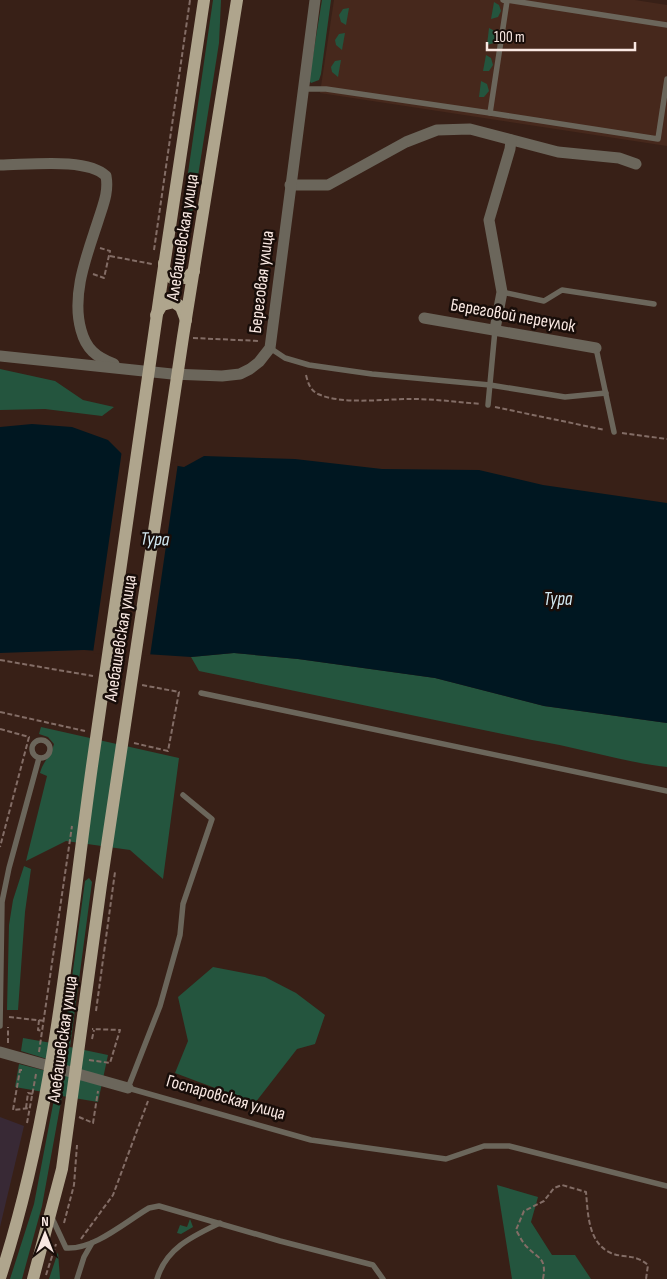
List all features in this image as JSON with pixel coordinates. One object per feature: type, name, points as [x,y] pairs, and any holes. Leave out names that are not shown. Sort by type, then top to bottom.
[{"type":"main road","name":"Алебашевская улица","points":[[0,1278],[28,1182],[36,1109],[58,1020],[70,881],[156,318],[158,263],[204,0]]},
{"type":"main road","name":"Алебашевская улица","points":[[33,1279],[51,1216],[74,1121],[90,1026],[107,886],[188,338],[186,320],[237,0]]},
{"type":"main road","points":[[158,263],[172,278],[186,278],[194,271]]},
{"type":"main road","points":[[156,318],[162,306],[174,302],[181,307],[186,320]]},
{"type":"street","name":"Береговая улица","points":[[0,356],[200,376],[240,374],[259,362],[266,344],[315,0]]},
{"type":"street","points":[[290,185],[328,184],[406,142],[437,130],[470,129],[558,152],[619,158],[636,164]]},
{"type":"street","points":[[495,329],[502,292],[490,220],[511,140]]},
{"type":"street","points":[[0,165],[77,164],[99,169],[106,176],[106,195],[84,271],[77,303],[83,338],[90,350],[101,359],[125,368]]},
{"type":"street","name":"Береговой переулок","points":[[424,318],[596,348]]},
{"type":"street","name":"Госпаровская улица","points":[[4,1049],[128,1088]]},
{"type":"lane","points":[[490,113],[506,0],[667,25]]},
{"type":"lane","points":[[302,89],[326,89],[658,139],[667,79]]},
{"type":"lane","points":[[502,292],[544,301],[562,290],[654,304]]},
{"type":"lane","points":[[488,405],[495,329]]},
{"type":"lane","points":[[266,344],[285,358],[309,365],[397,377],[490,385],[565,396],[606,393]]},
{"type":"lane","points":[[596,348],[614,432]]},
{"type":"lane","points":[[201,693],[667,791]]},
{"type":"lane","points":[[0,1026],[2,902],[39,758]]},
{"type":"lane","points":[[128,1088],[160,1006],[180,935],[183,904],[212,819],[183,795]]},
{"type":"lane","name":"Госпаровская улица","points":[[128,1088],[311,1140],[446,1159],[484,1146],[509,1146],[667,1186]]},
{"type":"lane","points":[[51,1216],[66,1248],[76,1248],[92,1243],[149,1208],[160,1206],[373,1265],[383,1279]]},
{"type":"lane","points":[[157,1279],[162,1263],[180,1245],[220,1223]]},
{"type":"lane","points":[[77,1279],[84,1257],[92,1243]]},
{"type":"path","points":[[154,254],[190,0]]},
{"type":"path","points":[[84,271],[104,278],[110,252]]},
{"type":"path","points":[[109,256],[158,263]]},
{"type":"path","points":[[188,338],[266,344]]},
{"type":"path","points":[[0,729],[29,737],[0,847]]},
{"type":"path","points":[[4,1049],[9,1017],[45,1021],[70,881]]},
{"type":"path","points":[[95,1013],[107,886]]},
{"type":"path","points":[[38,1030],[39,1020]]},
{"type":"path","points":[[82,1058],[110,1063],[120,1030],[90,1026],[92,1040]]},
{"type":"path","points":[[36,1050],[45,1052]]},
{"type":"path","points":[[26,1108],[28,1093]]},
{"type":"path","points":[[76,1248],[86,1228],[113,1195],[150,1094]]},
{"type":"path","points":[[13,1110],[36,1109]]},
{"type":"path","points":[[74,1121],[78,1116],[93,1123]]},
{"type":"path","points":[[45,1279],[60,1236],[74,1185],[78,1142]]},
{"type":"path","points":[[543,1279],[543,1262],[538,1254],[527,1247],[516,1230],[524,1211],[544,1201],[554,1188],[562,1185],[586,1192],[588,1215],[594,1240],[611,1253],[638,1258],[643,1261],[648,1265],[646,1279]]},
{"type":"shaded area","points":[[334,0],[635,0],[667,5],[667,146],[320,93]]},
{"type":"shaded area","points":[[0,1117],[24,1126],[0,1227]]},
{"type":"green space","points":[[213,0],[221,0],[219,43],[183,271],[176,273],[174,270]]},
{"type":"green space","points":[[322,0],[331,0],[321,74],[319,80],[311,83],[309,80]]},
{"type":"green space","points":[[494,2],[499,5],[501,11],[498,17],[491,19]]},
{"type":"green space","points":[[349,8],[346,25],[341,22],[339,15],[343,9]]},
{"type":"green space","points":[[489,28],[495,31],[497,39],[494,43],[487,45]]},
{"type":"green space","points":[[345,33],[342,50],[336,45],[335,40],[339,34]]},
{"type":"green space","points":[[486,55],[491,58],[493,65],[489,71],[483,71]]},
{"type":"green space","points":[[341,60],[338,77],[332,72],[331,67],[335,61]]},
{"type":"green space","points":[[481,81],[487,84],[489,91],[484,97],[479,97]]},
{"type":"green space","points":[[0,369],[55,381],[83,400],[114,407],[102,416],[45,409],[0,410]]},
{"type":"green space","points":[[234,653],[298,659],[435,678],[544,706],[667,723],[667,767],[633,762],[566,746],[199,671],[191,657]]},
{"type":"green space","points":[[41,727],[179,758],[163,879],[130,850],[66,841],[26,861],[47,776],[40,773],[54,744],[48,737],[39,734]]},
{"type":"green space","points":[[24,866],[31,869],[25,912],[18,1010],[7,1010],[9,925],[13,900]]},
{"type":"green space","points":[[89,878],[92,882],[70,1047],[108,1055],[98,1102],[62,1096],[42,1206],[22,1279],[10,1279],[34,1204],[55,1094],[15,1087],[19,1064],[58,1074],[60,1063],[21,1051],[23,1038],[63,1045],[85,881]]},
{"type":"green space","points":[[213,967],[265,977],[296,993],[325,1015],[315,1044],[297,1049],[255,1103],[175,1073],[188,1041],[178,997]]},
{"type":"green space","points":[[497,1185],[538,1197],[531,1222],[552,1255],[575,1255],[591,1279],[512,1279]]},
{"type":"green space","points":[[190,1219],[193,1227],[181,1234],[177,1233],[180,1225],[187,1227]]},
{"type":"green space","points":[[58,1252],[60,1279],[49,1279]]},
{"type":"water","name":"Тура","points":[[32,424],[72,427],[108,440],[125,457],[184,467],[204,456],[295,459],[382,469],[479,470],[543,485],[667,503],[667,723],[544,706],[435,678],[298,659],[234,653],[191,657],[84,650],[0,653],[0,427]]},
{"type":"pier","points":[[122,450],[127,455],[178,463],[150,656],[93,653]]}]
